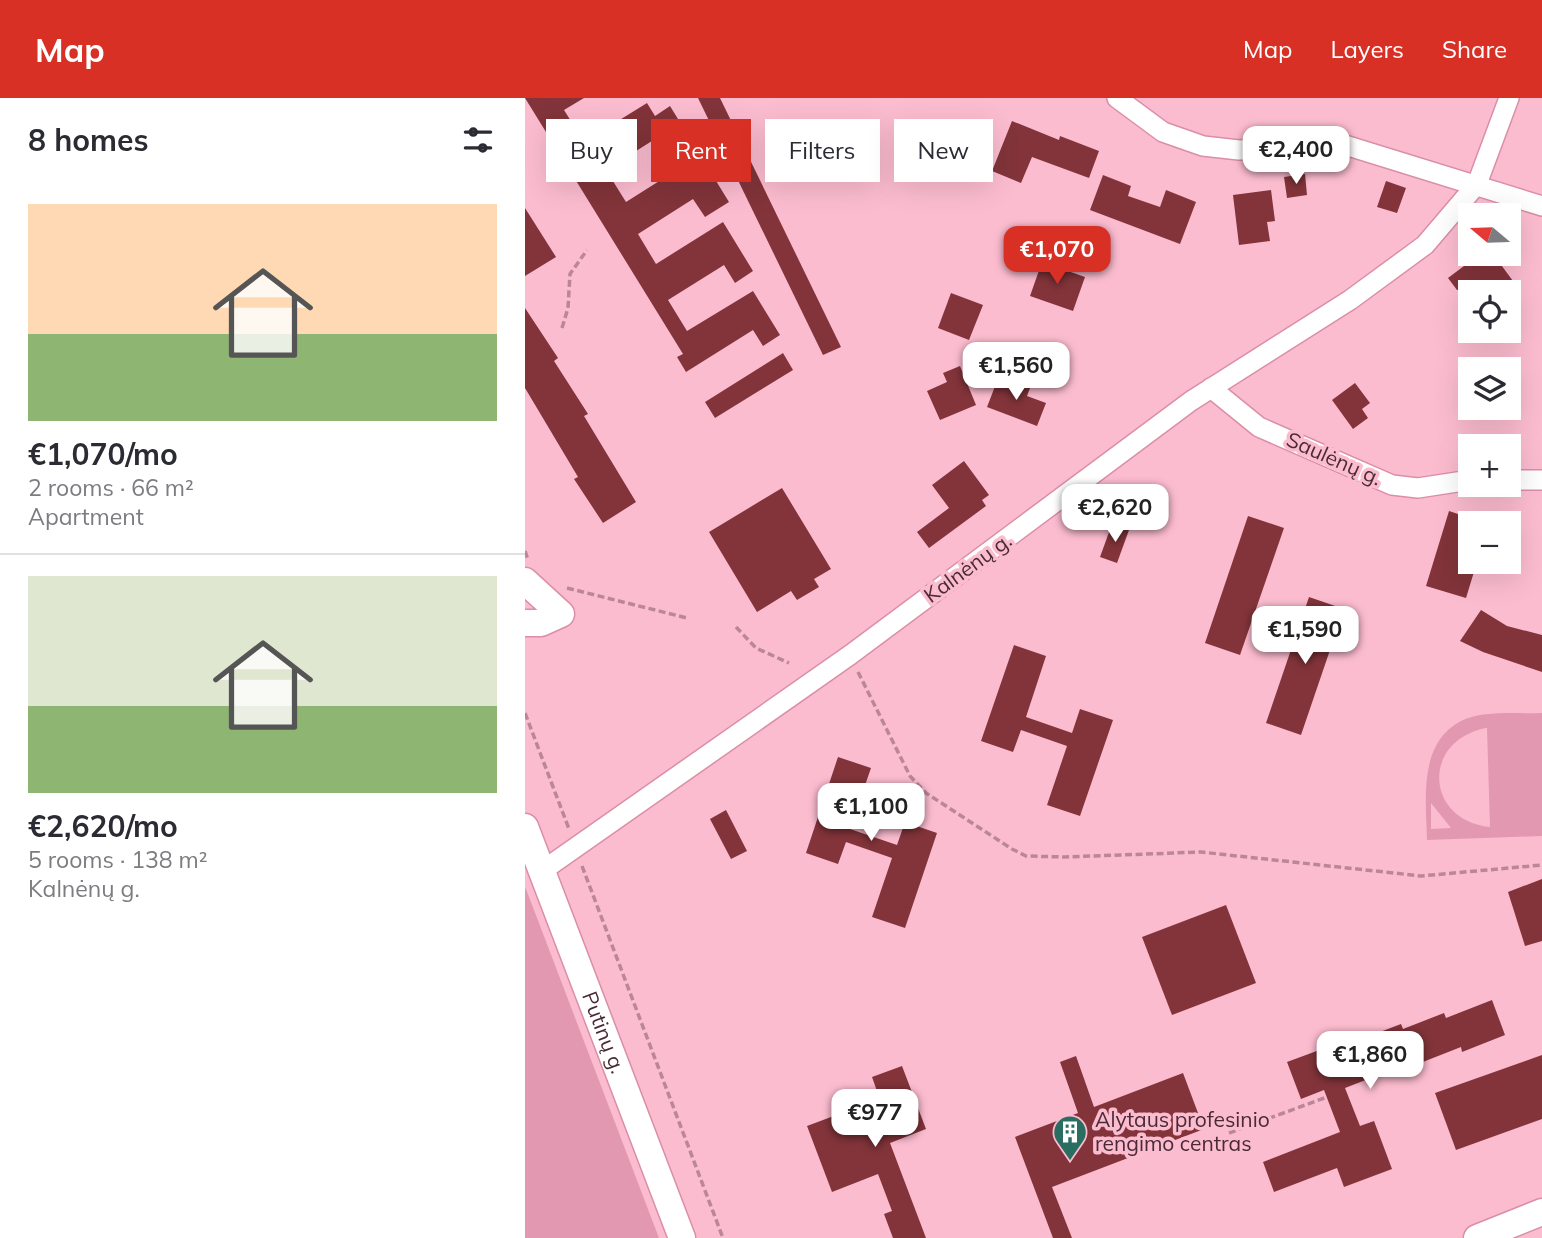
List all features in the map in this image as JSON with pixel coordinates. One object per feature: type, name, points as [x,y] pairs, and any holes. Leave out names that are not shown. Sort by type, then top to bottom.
[{"type":"main road","points":[[525,581],[547,598],[561,614],[541,623],[525,623]]},
{"type":"main road","name":"Putinų g.","points":[[525,827],[682,1238]]},
{"type":"main road","points":[[1477,1238],[1542,1212]]},
{"type":"street","points":[[1117,98],[1164,132],[1203,146],[1238,150],[1345,145],[1542,206]]},
{"type":"street","name":"Kalnėnų g.","points":[[542,871],[850,655],[1211,388],[1350,300],[1425,244],[1477,184],[1509,98]]},
{"type":"street","name":"Saulėnų g.","points":[[1211,388],[1259,427],[1392,485],[1418,488],[1458,482]]},
{"type":"street","points":[[1521,480],[1542,480]]},
{"type":"path","points":[[562,328],[568,309],[570,274],[587,250]]},
{"type":"path","points":[[554,585],[687,618]]},
{"type":"path","points":[[736,627],[756,648],[789,663]]},
{"type":"path","points":[[850,655],[910,776],[926,793],[1011,849],[1027,856],[1201,852],[1421,876],[1542,865]]},
{"type":"path","points":[[525,713],[557,789],[575,847],[723,1238]]},
{"type":"path","points":[[1229,1132],[1327,1097]]},
{"type":"shaded area","points":[[1542,713],[1542,836],[1427,840],[1428,774],[1437,743],[1447,731],[1461,721],[1480,715]],"holes":[[[1487,728],[1490,827],[1469,821],[1453,810],[1443,796],[1439,780],[1442,763],[1450,748],[1465,736]],[[1431,803],[1451,828],[1431,829]]]},
{"type":"shaded area","points":[[526,889],[659,1238],[525,1238]]},
{"type":"building","points":[[525,98],[584,98],[564,110],[570,119],[546,119],[546,132]]},
{"type":"building","points":[[698,98],[720,98],[730,119],[708,119]]},
{"type":"building","points":[[647,103],[655,116],[670,106],[678,119],[651,119],[651,142],[637,150],[637,119],[621,119]]},
{"type":"building","points":[[1012,121],[1059,140],[1060,136],[1099,151],[1089,178],[1032,157],[1021,183],[993,171]]},
{"type":"building","points":[[751,162],[841,347],[823,355],[739,182],[751,182]]},
{"type":"building","points":[[1305,174],[1307,195],[1287,198],[1284,177]]},
{"type":"building","points":[[1103,175],[1131,186],[1128,196],[1160,207],[1166,190],[1196,202],[1180,244],[1090,210]]},
{"type":"building","points":[[1386,181],[1406,188],[1397,213],[1377,207]]},
{"type":"building","points":[[577,182],[614,182],[626,202],[658,182],[717,182],[729,202],[705,217],[693,199],[638,234],[656,264],[723,222],[753,271],[735,283],[724,265],[668,300],[687,331],[753,291],[780,335],[763,346],[753,330],[686,372],[677,357],[683,354]]},
{"type":"building","points":[[1271,190],[1275,221],[1267,222],[1270,241],[1239,245],[1233,195]]},
{"type":"building","points":[[525,208],[556,257],[525,276]]},
{"type":"building","points":[[1042,262],[1085,277],[1073,311],[1030,296]]},
{"type":"building","points":[[1464,266],[1502,266],[1512,280],[1458,280],[1458,290],[1448,278]]},
{"type":"building","points":[[951,293],[983,305],[969,340],[938,328]]},
{"type":"building","points":[[525,308],[558,358],[554,361],[588,414],[584,416],[636,502],[603,523],[574,479],[578,477],[525,388]]},
{"type":"building","points":[[783,353],[793,370],[715,418],[705,402]]},
{"type":"building","points":[[960,366],[976,405],[940,420],[927,391],[947,382],[943,373]]},
{"type":"building","points":[[999,376],[1030,388],[1027,396],[1046,403],[1037,426],[987,407]]},
{"type":"building","points":[[1355,383],[1370,403],[1362,409],[1368,418],[1353,429],[1332,400]]},
{"type":"building","points":[[964,461],[989,495],[982,500],[986,506],[929,548],[917,532],[949,508],[932,485]]},
{"type":"building","points":[[782,488],[831,569],[814,579],[819,587],[797,600],[791,591],[757,612],[709,532]]},
{"type":"building","points":[[1449,511],[1458,514],[1458,574],[1473,574],[1466,598],[1426,586]]},
{"type":"building","points":[[1248,516],[1284,528],[1240,655],[1205,643]]},
{"type":"building","points":[[1112,524],[1129,530],[1117,563],[1100,557]]},
{"type":"building","points":[[1309,597],[1344,609],[1301,735],[1266,723]]},
{"type":"building","points":[[1481,610],[1507,626],[1542,635],[1542,672],[1483,652],[1460,641]]},
{"type":"building","points":[[1014,645],[1046,656],[1026,717],[1072,733],[1080,709],[1113,720],[1080,816],[1047,805],[1067,746],[1021,730],[1013,752],[981,741]]},
{"type":"building","points":[[838,757],[871,768],[850,829],[897,845],[905,822],[937,833],[905,928],[872,917],[892,858],[846,842],[838,864],[806,853]]},
{"type":"building","points":[[726,810],[747,851],[731,859],[710,819]]},
{"type":"building","points":[[1542,879],[1542,941],[1525,946],[1508,892]]},
{"type":"building","points":[[1226,905],[1256,983],[1172,1015],[1142,937]]},
{"type":"building","points":[[1492,1000],[1505,1035],[1462,1052],[1461,1047],[1405,1069],[1404,1065],[1345,1088],[1360,1126],[1374,1121],[1392,1169],[1344,1187],[1337,1168],[1274,1192],[1263,1162],[1340,1132],[1324,1090],[1301,1099],[1287,1062],[1341,1042],[1343,1046],[1401,1024],[1403,1029],[1444,1013],[1446,1018]]},
{"type":"building","points":[[1542,1055],[1542,1119],[1456,1150],[1435,1093]]},
{"type":"building","name":"Alytaus profesinio rengimo centras","points":[[1076,1056],[1094,1107],[1183,1073],[1204,1129],[1052,1187],[1072,1238],[1053,1238],[1015,1137],[1078,1113],[1060,1062]]},
{"type":"building","points":[[902,1066],[926,1129],[890,1143],[926,1238],[893,1238],[884,1214],[892,1211],[878,1174],[832,1192],[807,1126],[839,1114],[842,1123],[883,1108],[872,1077]]},
{"type":"place","name":"Alytaus profesinio rengimo centras","points":[[1070,1162]]}]
